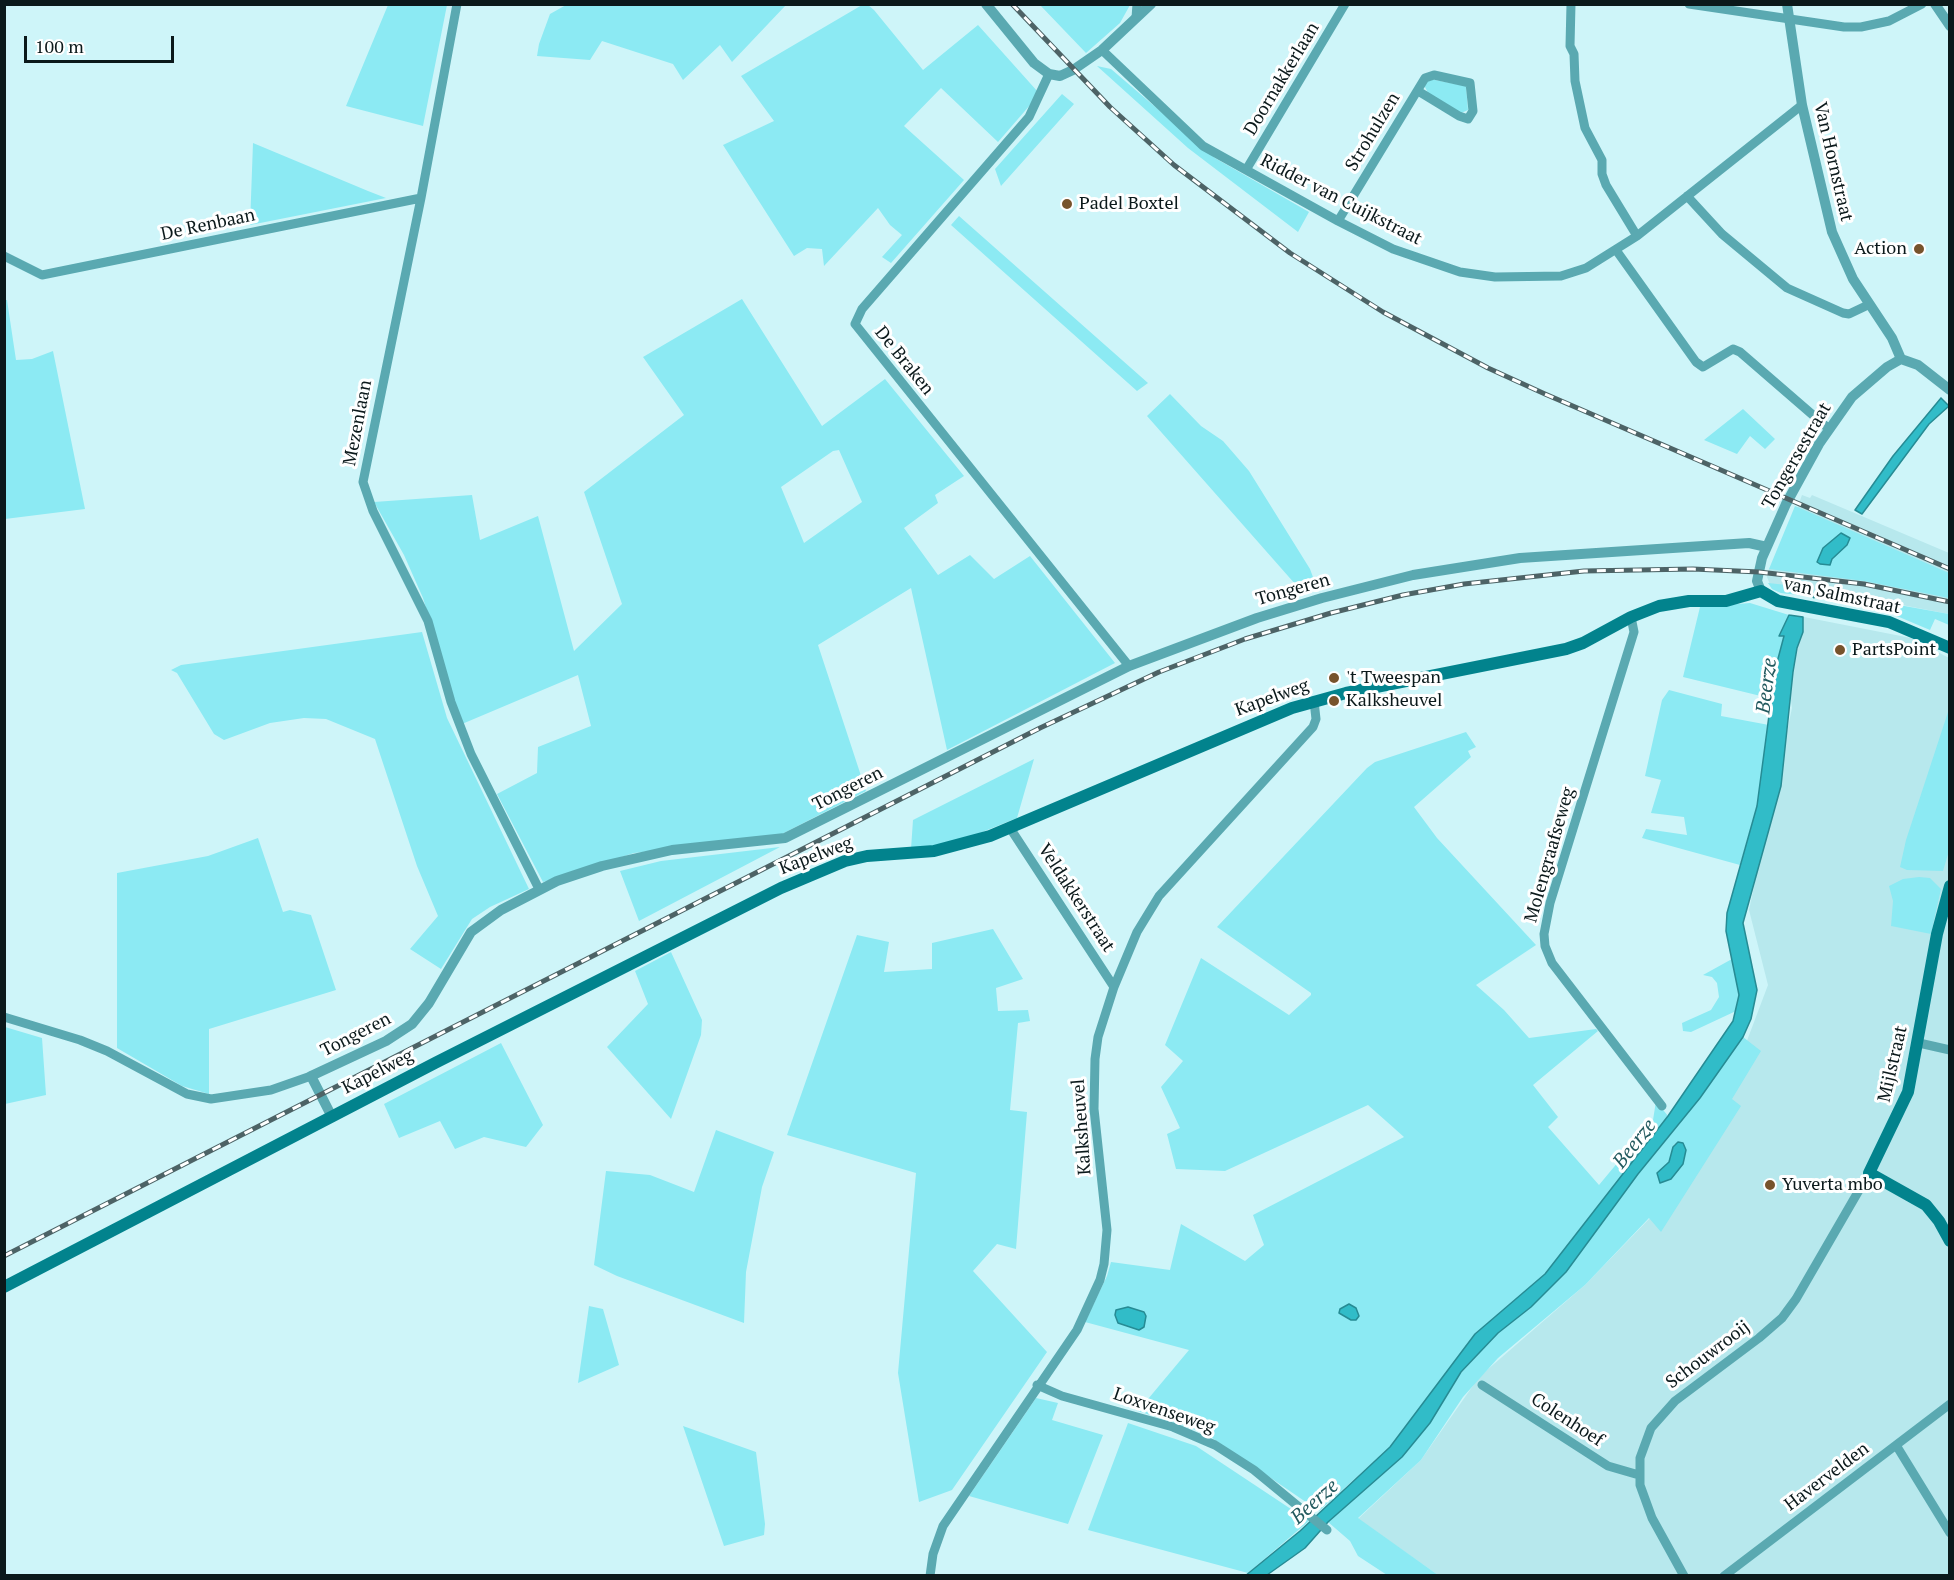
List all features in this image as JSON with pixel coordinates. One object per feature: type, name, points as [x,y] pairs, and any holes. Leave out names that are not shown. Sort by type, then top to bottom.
[{"type":"main road","name":"Kapelweg","points":[[4,1287],[746,905],[824,869],[867,856],[918,853],[952,847],[1010,828],[1258,720],[1314,701],[1566,649],[1583,643],[1631,617],[1674,603],[1726,601],[1761,591]]},
{"type":"main road","name":"van Salmstraat","points":[[1761,591],[1778,601],[1889,622],[1950,648]]},
{"type":"main road","name":"Mijlstraat","points":[[1869,1173],[1902,1111],[1919,1043],[1937,934],[1950,886]]},
{"type":"main road","points":[[1869,1173],[1926,1205],[1940,1221],[1950,1241]]},
{"type":"street","name":"Mezenlaan","points":[[457,4],[421,198],[363,482],[374,511],[428,621],[451,702],[471,754],[539,889]]},
{"type":"street","points":[[986,4],[1034,63],[1049,74],[1065,76],[1102,50],[1151,4]]},
{"type":"street","points":[[1136,18],[1137,4]]},
{"type":"street","name":"Doornakkerlaan","points":[[1246,170],[1345,4]]},
{"type":"street","points":[[1571,4],[1570,46],[1574,54],[1575,81],[1585,128],[1602,160],[1602,174],[1606,185],[1637,236]]},
{"type":"street","points":[[1689,4],[1861,27],[1889,21],[1922,4]]},
{"type":"street","name":"Van Hornstraat","points":[[1786,4],[1802,105],[1832,232],[1852,279],[1892,338],[1901,359]]},
{"type":"street","points":[[1935,4],[1950,26]]},
{"type":"street","name":"Ridder van Cuijkstraat","points":[[1102,50],[1203,146],[1338,221],[1425,262],[1460,272],[1494,277],[1561,276],[1586,268],[1637,236],[1802,105]]},
{"type":"street","name":"De Braken","points":[[1049,74],[1029,117],[862,309],[855,324],[1129,666]]},
{"type":"street","name":"Strohulzen","points":[[1338,221],[1418,90],[1429,75],[1470,83],[1473,111],[1468,119],[1459,116],[1418,90]]},
{"type":"street","points":[[1688,196],[1722,234],[1787,288],[1843,313],[1849,314],[1868,305]]},
{"type":"street","name":"De Renbaan","points":[[4,256],[42,275],[421,198]]},
{"type":"street","points":[[1616,250],[1696,362],[1703,367],[1733,349],[1740,352],[1829,429]]},
{"type":"street","points":[[1901,359],[1918,365],[1950,390]]},
{"type":"street","name":"Tongersestraat","points":[[1761,591],[1757,578],[1767,547],[1793,490],[1829,429],[1861,389],[1887,367],[1901,359]]},
{"type":"street","name":"Tongeren","points":[[4,1017],[80,1040],[107,1051],[187,1094],[211,1099],[271,1090],[311,1076],[386,1041],[412,1024],[429,1003],[471,932],[501,910],[539,889],[627,859],[672,850],[774,841],[795,834],[1129,666],[1257,618],[1424,573],[1520,558],[1749,543],[1767,547]]},
{"type":"street","name":"Molengraafseweg","points":[[1631,617],[1634,632],[1550,903],[1544,934],[1545,946],[1552,963],[1662,1106]]},
{"type":"street","name":"Kalksheuvel","points":[[930,1575],[933,1554],[943,1526],[1037,1385],[1077,1330],[1091,1305],[1104,1264],[1107,1230],[1093,1085],[1098,1037],[1114,987],[1150,908],[1313,727],[1316,718],[1314,701]]},
{"type":"street","name":"Veldakkerstraat","points":[[1010,828],[1114,987]]},
{"type":"street","points":[[1919,1043],[1950,1050]]},
{"type":"street","points":[[311,1076],[332,1117]]},
{"type":"street","name":"Schouwrooij","points":[[1684,1575],[1643,1498],[1639,1475],[1647,1437],[1655,1421],[1675,1401],[1759,1338],[1788,1310],[1869,1173]]},
{"type":"street","name":"Loxvenseweg","points":[[1037,1385],[1062,1396],[1150,1419],[1198,1437],[1254,1470],[1326,1529]]},
{"type":"street","name":"Colenhoef","points":[[1482,1385],[1608,1466],[1639,1475]]},
{"type":"street","name":"Havervelden","points":[[1724,1575],[1950,1404]]},
{"type":"street","points":[[1896,1445],[1950,1533]]},
{"type":"shaded area","points":[[388,5],[447,5],[423,126],[346,106]]},
{"type":"shaded area","points":[[566,5],[786,5],[732,62],[720,45],[683,80],[673,64],[602,41],[590,60],[537,56],[550,14]]},
{"type":"shaded area","points":[[862,5],[868,5],[874,10],[923,70],[978,25],[1038,92],[1037,97],[998,142],[941,88],[904,126],[964,180],[891,263],[882,257],[902,235],[890,225],[878,208],[824,266],[822,249],[807,248],[794,256],[723,145],[774,121],[741,76]]},
{"type":"shaded area","points":[[1040,5],[1130,5],[1120,23],[1086,53]]},
{"type":"shaded area","points":[[1097,66],[1111,69],[1215,158],[1309,212],[1298,232],[1188,148]]},
{"type":"shaded area","points":[[1430,79],[1466,86],[1468,110],[1461,113],[1428,93],[1424,85]]},
{"type":"shaded area","points":[[1062,94],[1074,104],[1001,186],[995,169]]},
{"type":"shaded area","points":[[253,143],[368,191],[386,198],[250,225]]},
{"type":"shaded area","points":[[959,216],[1148,383],[1137,391],[951,225]]},
{"type":"shaded area","points":[[742,299],[822,426],[885,379],[964,476],[935,495],[938,503],[904,528],[938,575],[970,555],[994,579],[1030,556],[1115,663],[947,750],[911,588],[818,645],[866,791],[776,837],[634,853],[543,882],[497,794],[537,773],[538,747],[591,726],[578,675],[462,724],[423,598],[404,555],[374,502],[472,495],[480,540],[538,516],[574,651],[622,604],[584,492],[684,415],[643,357]],"holes":[[[839,450],[862,502],[804,543],[781,487],[833,451]]]},
{"type":"shaded area","points":[[5,300],[7,300],[16,360],[32,359],[53,351],[85,509],[5,519]]},
{"type":"shaded area","points":[[1170,394],[1201,426],[1223,441],[1249,471],[1310,569],[1317,588],[1303,593],[1147,416]]},
{"type":"shaded area","points":[[1941,398],[1949,406],[1929,424],[1862,514],[1855,510],[1893,456]]},
{"type":"shaded area","points":[[1743,409],[1775,439],[1765,449],[1750,436],[1737,454],[1704,440]]},
{"type":"shaded area","points":[[1802,495],[1810,498],[1812,495],[1949,553],[1949,614],[1860,597],[1825,598],[1781,593],[1772,589],[1767,577],[1769,569],[1775,569]]},
{"type":"shaded area","points":[[1795,506],[1949,573],[1949,598],[1864,581],[1769,569]]},
{"type":"shaded area","points":[[1841,533],[1850,538],[1847,545],[1832,559],[1830,565],[1817,562],[1823,548]]},
{"type":"shaded area","points":[[1768,583],[1814,590],[1810,596],[1781,593],[1772,589]]},
{"type":"shaded area","points":[[1821,591],[1949,614],[1949,625],[1935,619],[1930,630],[1892,614],[1818,597]]},
{"type":"shaded area","points":[[1750,603],[1789,615],[1780,635],[1784,635],[1775,670],[1773,699],[1683,677],[1700,607]]},
{"type":"shaded area","points":[[1789,615],[1803,617],[1803,632],[1797,648],[1793,672],[1781,786],[1743,923],[1757,990],[1751,1019],[1743,1037],[1700,1098],[1638,1174],[1566,1272],[1531,1307],[1498,1333],[1461,1372],[1430,1423],[1402,1457],[1328,1522],[1305,1548],[1267,1575],[1245,1576],[1300,1531],[1390,1447],[1475,1334],[1545,1274],[1668,1116],[1733,1021],[1739,995],[1726,931],[1727,913],[1757,806],[1775,670],[1784,636],[1779,636]]},
{"type":"shaded area","points":[[1799,616],[1911,638],[1949,658],[1949,1575],[1438,1575],[1358,1519],[1421,1460],[1479,1377],[1585,1285],[1650,1218],[1745,1046],[1768,985],[1749,910],[1792,708],[1785,655]]},
{"type":"shaded area","points":[[422,632],[447,718],[529,889],[490,907],[472,919],[441,969],[410,949],[438,916],[417,866],[375,739],[326,719],[304,718],[270,723],[224,740],[214,734],[177,673],[171,670],[181,665]]},
{"type":"shaded area","points":[[1669,690],[1722,704],[1721,716],[1769,725],[1757,806],[1740,865],[1642,838],[1646,829],[1687,835],[1684,817],[1651,813],[1661,780],[1645,776],[1662,700]]},
{"type":"shaded area","points":[[1949,709],[1949,851],[1943,871],[1907,870],[1900,867],[1906,840]]},
{"type":"shaded area","points":[[1466,732],[1476,747],[1468,751],[1471,757],[1414,807],[1437,838],[1536,945],[1476,985],[1504,1010],[1529,1038],[1596,1029],[1598,1031],[1533,1085],[1558,1117],[1548,1127],[1599,1185],[1653,1120],[1656,1101],[1668,1116],[1545,1274],[1475,1334],[1390,1447],[1319,1511],[1205,1433],[1138,1411],[1189,1350],[1085,1322],[1107,1276],[1111,1262],[1170,1270],[1181,1224],[1245,1261],[1264,1245],[1253,1215],[1404,1137],[1368,1105],[1225,1171],[1176,1169],[1167,1134],[1180,1128],[1161,1087],[1183,1061],[1165,1045],[1201,958],[1289,1015],[1311,995],[1217,927],[1367,768],[1375,762]]},
{"type":"shaded area","points":[[1034,759],[1017,818],[960,841],[911,849],[913,820]]},
{"type":"shaded area","points":[[258,838],[283,912],[290,910],[311,915],[336,990],[209,1029],[209,1094],[182,1086],[117,1048],[117,873],[208,856]]},
{"type":"shaded area","points":[[780,847],[639,921],[620,871],[661,861]]},
{"type":"shaded area","points":[[1930,878],[1941,889],[1931,934],[1891,926],[1893,901],[1889,886],[1903,879]]},
{"type":"shaded area","points":[[993,929],[1023,979],[996,988],[998,1011],[1028,1010],[1030,1021],[1018,1023],[1010,1110],[1027,1112],[1016,1249],[997,1244],[973,1271],[1047,1352],[952,1490],[919,1502],[898,1373],[916,1173],[787,1135],[857,935],[889,942],[884,972],[932,969],[932,943]]},
{"type":"shaded area","points":[[671,952],[702,1020],[701,1035],[671,1119],[607,1047],[648,1004],[635,971]]},
{"type":"shaded area","points":[[1732,959],[1739,995],[1736,1011],[1691,1032],[1683,1031],[1682,1023],[1711,1010],[1719,997],[1717,983],[1712,977],[1703,975]]},
{"type":"shaded area","points":[[5,1027],[42,1038],[46,1095],[5,1104]]},
{"type":"shaded area","points":[[1743,1037],[1761,1051],[1732,1099],[1741,1106],[1661,1232],[1649,1218],[1585,1285],[1498,1358],[1463,1397],[1421,1460],[1358,1518],[1438,1575],[1387,1575],[1358,1556],[1350,1541],[1328,1522],[1402,1457],[1430,1423],[1461,1373],[1498,1333],[1531,1307],[1566,1272],[1638,1174],[1700,1098]],"holes":[[[1674,1144],[1686,1150],[1683,1164],[1657,1177],[1671,1159]]]},
{"type":"shaded area","points":[[501,1043],[543,1125],[526,1147],[484,1137],[455,1149],[440,1121],[399,1138],[384,1104]]},
{"type":"shaded area","points":[[716,1130],[774,1152],[762,1187],[746,1272],[744,1323],[617,1276],[594,1265],[606,1171],[650,1175],[694,1192]]},
{"type":"shaded area","points":[[1678,1142],[1683,1143],[1686,1150],[1683,1164],[1671,1179],[1660,1183],[1657,1173],[1669,1162],[1673,1147]]},
{"type":"shaded area","points":[[1349,1304],[1356,1308],[1359,1316],[1356,1320],[1351,1320],[1339,1313],[1340,1309]]},
{"type":"shaded area","points":[[589,1306],[603,1309],[619,1365],[578,1383]]},
{"type":"shaded area","points":[[1128,1307],[1144,1312],[1146,1316],[1144,1327],[1139,1330],[1118,1323],[1116,1310]]},
{"type":"shaded area","points":[[1036,1398],[1058,1403],[1052,1420],[1103,1435],[1068,1524],[969,1496]]},
{"type":"shaded area","points":[[1128,1423],[1196,1446],[1309,1521],[1248,1573],[1088,1530]]},
{"type":"shaded area","points":[[683,1426],[756,1452],[765,1524],[764,1535],[724,1546]]},
{"type":"waterway","name":"Beerze","points":[[1814,597],[1818,591]]},
{"type":"railway","points":[[1012,4],[1110,107],[1174,165],[1290,253],[1383,312],[1488,368],[1545,394],[1950,569]]},
{"type":"railway","points":[[4,1256],[1040,728],[1159,672],[1245,639],[1331,613],[1403,595],[1464,584],[1584,571],[1693,569],[1759,572],[1864,584],[1950,602]]},
{"type":"place","name":"Padel Boxtel","points":[[1067,204]]},
{"type":"place","name":"Action","points":[[1919,249]]},
{"type":"place","name":"PartsPoint","points":[[1840,650]]},
{"type":"place","name":"'t Tweespan","points":[[1334,678]]},
{"type":"place","name":"Kalksheuvel","points":[[1334,701]]},
{"type":"place","name":"Yuverta mbo","points":[[1770,1185]]}]
